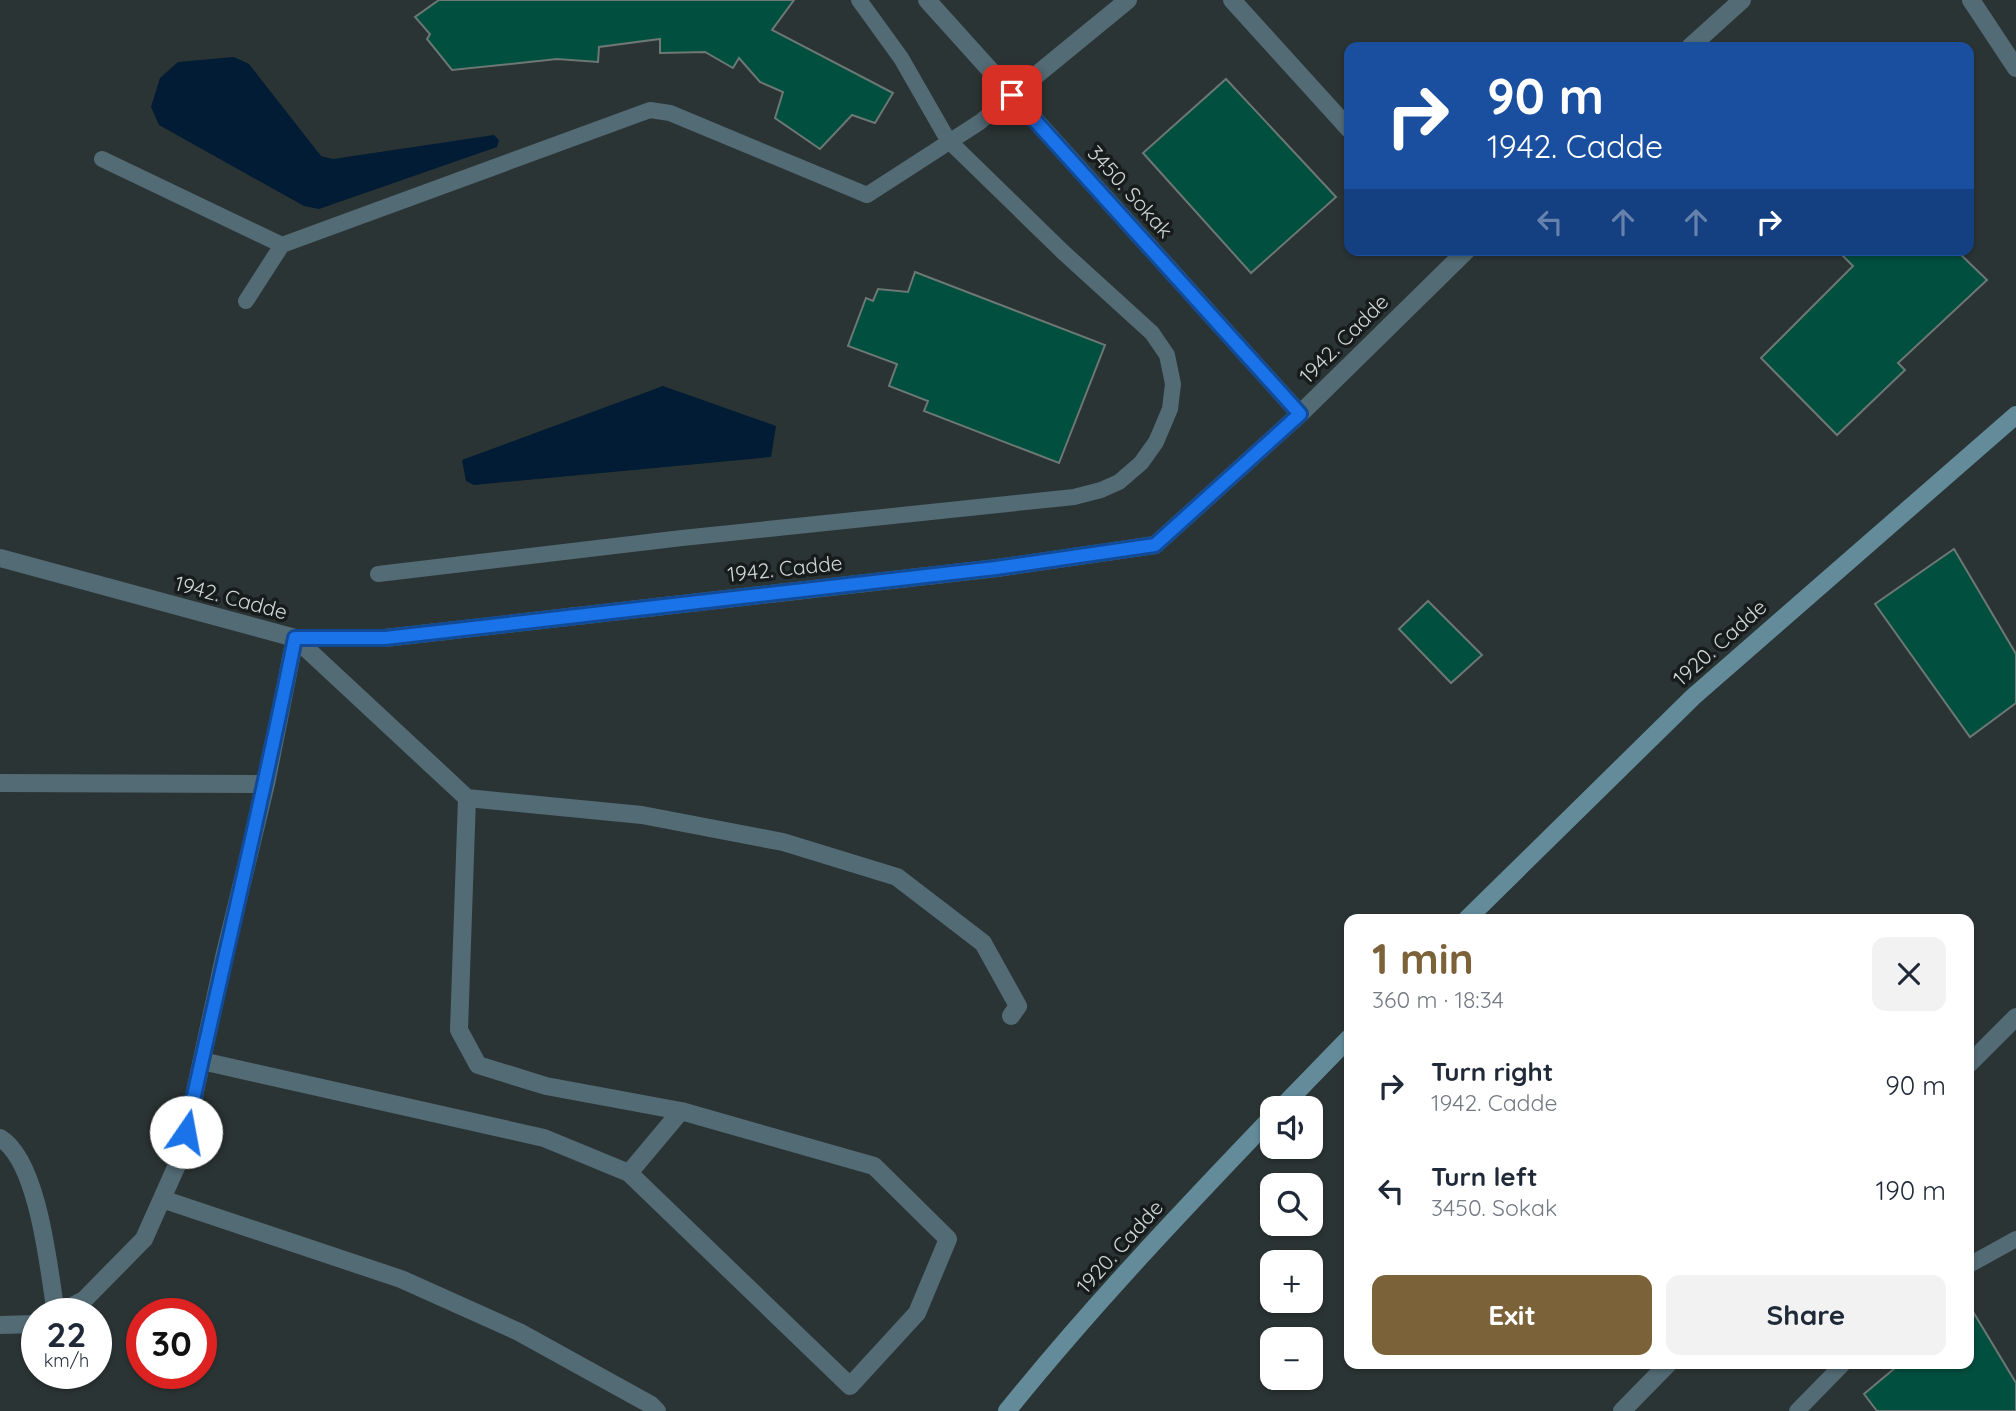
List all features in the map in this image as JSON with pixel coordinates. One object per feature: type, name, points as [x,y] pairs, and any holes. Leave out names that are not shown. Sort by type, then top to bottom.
[{"type":"main road","name":"1920. Cadde","points":[[1471,914],[1693,697],[2016,415]]},
{"type":"main road","points":[[1293,1096],[1344,1043]]},
{"type":"main road","name":"1920. Cadde","points":[[1007,1411],[1042,1367],[1126,1273],[1260,1130]]},
{"type":"street","name":"3450. Sokak","points":[[927,0],[1300,414]]},
{"type":"street","points":[[1012,95],[1128,0]]},
{"type":"street","points":[[1231,0],[1344,124]]},
{"type":"street","points":[[1696,42],[1742,0]]},
{"type":"street","points":[[1971,0],[2016,68]]},
{"type":"street","name":"1942. Cadde","points":[[0,558],[295,638],[385,638],[996,568],[1155,545],[1300,414],[1458,256]]},
{"type":"street","points":[[86,1298],[144,1239],[181,1156],[266,784],[295,638]]},
{"type":"street","points":[[295,638],[467,798],[642,815],[783,842],[897,877],[983,943],[1018,1006],[1011,1016]]},
{"type":"street","points":[[0,783],[266,784]]},
{"type":"street","points":[[202,1061],[544,1138],[629,1173],[850,1386],[917,1313],[948,1239],[874,1166],[681,1111],[546,1086],[478,1065],[459,1030],[467,798]]},
{"type":"street","points":[[1974,1059],[2016,1017]]},
{"type":"street","points":[[629,1173],[681,1111]]},
{"type":"street","points":[[0,1138],[10,1144],[36,1196],[54,1298]]},
{"type":"street","points":[[162,1199],[401,1279],[519,1332],[651,1405],[657,1411]]},
{"type":"street","points":[[0,1325],[21,1324]]},
{"type":"street","points":[[1622,1411],[1663,1369]]},
{"type":"lane","points":[[378,573],[1074,497],[1101,491],[1119,482],[1141,463],[1164,427],[1170,409],[1172,384],[1167,355],[1152,333],[1063,252],[948,140],[901,58],[859,0]]},
{"type":"lane","points":[[246,301],[282,245],[650,110],[670,113],[867,195],[979,122],[1012,95]]},
{"type":"lane","points":[[102,159],[282,245]]},
{"type":"lane","points":[[1974,1262],[2016,1239]]},
{"type":"lane","points":[[1797,1411],[1838,1369]]},
{"type":"water","points":[[234,57],[249,64],[321,156],[333,159],[494,135],[499,140],[497,147],[319,209],[304,206],[159,125],[151,107],[160,78],[178,62]]},
{"type":"water","points":[[663,386],[776,426],[771,457],[474,485],[466,481],[462,460]]},
{"type":"building","points":[[439,0],[794,0],[772,30],[893,93],[875,123],[852,115],[820,149],[775,118],[783,92],[760,82],[739,58],[733,68],[705,52],[660,53],[660,39],[599,47],[598,62],[557,59],[452,70],[427,39],[430,34],[415,17]]},
{"type":"building","points":[[1226,79],[1336,197],[1251,273],[1143,153]]},
{"type":"building","points":[[1843,256],[1962,256],[1987,280],[1898,363],[1905,370],[1837,435],[1761,358],[1853,266]]},
{"type":"building","points":[[915,272],[1105,345],[1059,463],[924,411],[928,401],[889,386],[897,364],[848,346],[866,298],[873,301],[878,289],[908,292]]},
{"type":"building","points":[[1954,549],[2016,654],[2016,703],[1970,737],[1875,604]]},
{"type":"building","points":[[1428,601],[1482,655],[1451,683],[1399,629]]},
{"type":"building","points":[[1974,1313],[2016,1383],[2016,1411],[1877,1411],[1864,1394],[1894,1369],[1974,1369]]},
{"type":"route","points":[[186,1132],[266,784],[295,638],[385,638],[610,610],[996,568],[1155,545],[1300,414],[1012,95]]}]
